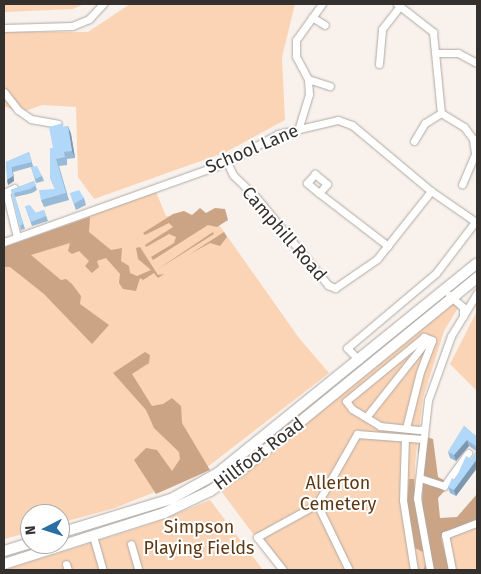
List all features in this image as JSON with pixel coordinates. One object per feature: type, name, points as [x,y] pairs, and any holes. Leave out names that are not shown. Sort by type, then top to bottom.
[{"type":"highway","name":"Hillfoot Road","points":[[70,531],[171,499],[211,478],[359,360],[477,262]]},
{"type":"highway","name":"Hillfoot Road","points":[[4,564],[164,514],[218,487],[477,278]]},
{"type":"highway","points":[[4,551],[20,546]]},
{"type":"street","points":[[4,28],[72,26],[89,19],[103,4]]},
{"type":"street","points":[[299,127],[309,94],[308,79],[296,56],[296,40],[322,4]]},
{"type":"street","points":[[379,64],[382,29],[399,5],[433,32],[441,114]]},
{"type":"street","points":[[312,17],[326,24]]},
{"type":"street","points":[[436,53],[458,53],[477,63]]},
{"type":"street","points":[[308,79],[330,86]]},
{"type":"street","points":[[4,92],[18,110],[31,119],[58,124]]},
{"type":"street","points":[[441,114],[464,127],[475,138],[475,154],[462,184]]},
{"type":"street","points":[[414,141],[425,123],[441,114]]},
{"type":"street","name":"School Lane","points":[[4,242],[227,162],[299,127],[338,120],[352,125],[431,191],[476,223]]},
{"type":"street","name":"Camphill Road","points":[[227,162],[233,175],[262,203],[328,285],[335,288],[377,259],[431,191]]},
{"type":"street","points":[[14,188],[6,192],[17,237]]},
{"type":"street","points":[[318,194],[388,246]]},
{"type":"street","points":[[359,360],[348,348],[436,273],[476,223]]},
{"type":"street","points":[[443,291],[463,307],[463,316]]},
{"type":"street","points":[[430,570],[417,498],[423,429],[428,400],[440,366],[463,316],[477,293]]},
{"type":"street","points":[[406,428],[420,372],[432,340],[424,336],[346,402],[352,409],[367,416],[380,426],[406,428],[423,429]]},
{"type":"street","points":[[367,416],[428,339]]},
{"type":"street","points":[[283,570],[257,537],[317,504],[357,434],[423,439]]},
{"type":"street","points":[[405,438],[403,500],[414,570]]},
{"type":"street","points":[[420,478],[444,486],[468,453]]},
{"type":"street","points":[[211,478],[218,487]]},
{"type":"street","points":[[317,504],[350,570]]},
{"type":"street","points":[[452,570],[445,535],[477,524]]},
{"type":"street","points":[[93,536],[103,570]]},
{"type":"street","points":[[131,544],[138,568]]},
{"type":"green space","points":[[4,4],[84,4],[73,9],[4,12]]},
{"type":"green space","points":[[130,4],[295,4],[282,57],[285,120],[226,152],[94,199],[78,177],[76,107],[42,105],[20,113],[4,106],[4,32],[88,32]]},
{"type":"green space","points":[[156,192],[166,216],[217,222],[299,338],[329,373],[197,475],[115,508],[70,520],[70,504],[20,504],[20,535],[4,539],[4,249],[119,202]]},
{"type":"green space","name":"Allerton Cemetery","points":[[457,298],[461,303],[444,331],[423,398],[415,463],[415,498],[427,570],[280,570],[221,491]]},
{"type":"green space","points":[[477,311],[477,391],[450,364]]},
{"type":"green space","name":"Simpson Playing Fields","points":[[210,500],[263,570],[4,570],[55,554],[70,554],[70,549],[153,523]]},
{"type":"green space","name":"Allerton Cemetery","points":[[477,515],[477,570],[431,570],[424,534]]},
{"type":"shaded area","points":[[200,208],[206,213],[215,208],[225,209],[228,220],[217,227],[208,225],[153,260],[151,257],[174,243],[176,237],[169,234],[146,247],[145,245],[173,227],[169,223],[145,235],[143,233],[173,214],[184,211],[192,215]]},
{"type":"shaded area","points":[[90,217],[89,232],[111,250],[122,248],[121,261],[129,266],[130,273],[137,276],[151,270],[138,259],[136,248],[140,247],[158,275],[164,274],[158,278],[154,273],[143,280],[140,278],[136,291],[123,289],[119,283],[120,274],[106,258],[97,261],[99,267],[92,273],[85,266],[89,261],[79,251],[72,254],[68,251],[70,243],[31,255],[61,280],[66,279],[72,284],[81,296],[80,304],[109,325],[92,344],[44,294],[10,267],[4,267],[4,247]]},
{"type":"shaded area","points":[[213,232],[214,234],[158,269]]},
{"type":"shaded area","points":[[224,232],[227,237],[220,246],[210,243],[190,254]]},
{"type":"shaded area","points":[[145,352],[150,355],[149,363],[132,374],[152,406],[163,404],[172,398],[181,406],[182,423],[210,470],[156,494],[134,460],[146,448],[157,450],[172,471],[180,459],[179,452],[154,428],[146,410],[113,373]]},
{"type":"shaded area","points":[[420,435],[433,439],[438,477],[451,484],[438,498],[440,518],[457,517],[477,494],[477,525],[441,537],[449,570],[423,570],[427,562],[425,553],[415,548],[407,503],[409,479],[414,479],[416,502],[422,505],[423,472],[418,451]]},
{"type":"building","points":[[63,123],[63,127],[68,126],[72,151],[64,152],[65,157],[56,159],[66,193],[41,200],[39,190],[55,189],[50,178],[50,148],[53,148],[49,127]]},
{"type":"building","points":[[29,152],[32,162],[12,167],[13,176],[7,180],[6,162]]},
{"type":"building","points":[[37,166],[42,176],[35,179],[31,167]]},
{"type":"building","points":[[34,181],[36,185],[30,189],[14,193],[23,224],[19,226],[11,190]]},
{"type":"building","points":[[79,190],[84,198],[74,204],[70,193]]},
{"type":"building","points":[[30,205],[36,213],[44,210],[46,216],[31,222],[25,206]]},
{"type":"building","points":[[464,426],[477,437],[477,447],[467,440],[454,455],[448,452]]},
{"type":"building","points":[[477,450],[477,459],[454,490],[448,487],[452,478],[455,480],[466,456],[472,459]]}]
